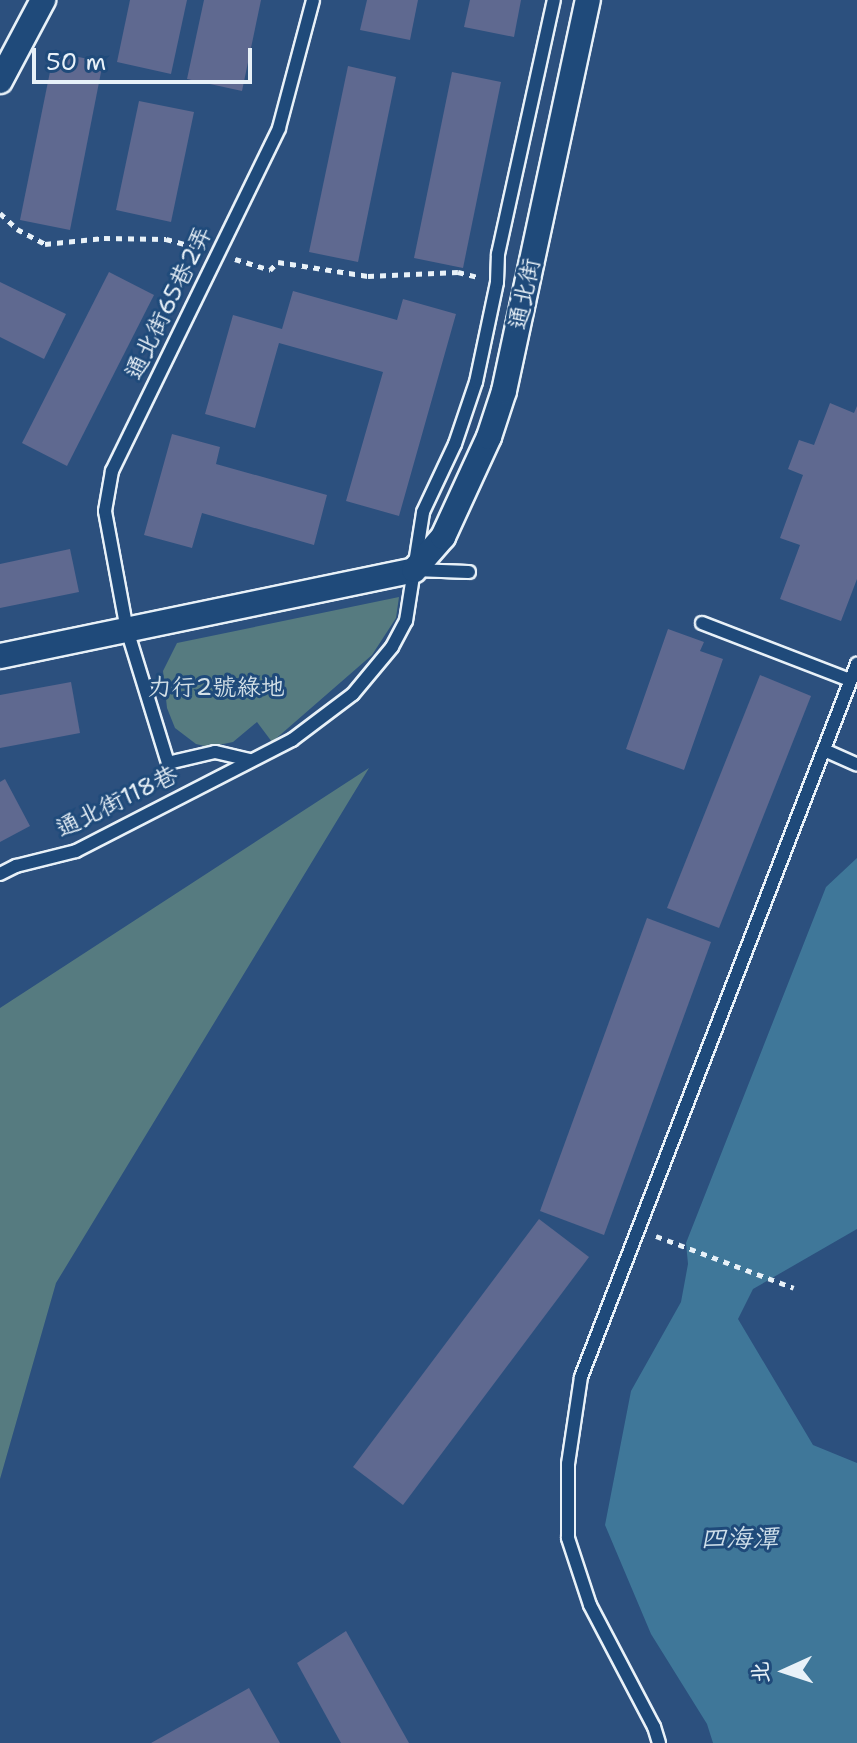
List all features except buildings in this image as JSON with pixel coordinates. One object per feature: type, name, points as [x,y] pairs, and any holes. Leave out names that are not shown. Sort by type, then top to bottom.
[{"type":"street","points":[[0,81],[43,0]]},
{"type":"street","name":"通北街","points":[[414,570],[443,537],[489,437],[504,391],[588,0]]},
{"type":"street","points":[[0,656],[414,570]]},
{"type":"lane","name":"通北街65巷2弄","points":[[127,630],[105,511],[112,471],[279,128],[313,0]]},
{"type":"lane","name":"通北街","points":[[414,570],[423,512],[455,444],[476,382],[497,282],[498,254],[554,0]]},
{"type":"lane","points":[[414,570],[469,572]]},
{"type":"lane","name":"通北街118巷","points":[[0,874],[16,866],[76,851],[292,740],[353,694],[392,647],[406,621],[414,570]]},
{"type":"lane","points":[[702,623],[850,680]]},
{"type":"lane","name":"通北街118巷","points":[[127,630],[168,763],[215,752],[250,760]]},
{"type":"lane","points":[[659,1743],[654,1727],[590,1605],[568,1538],[568,1464],[581,1377],[636,1228],[857,664]]},
{"type":"lane","points":[[824,750],[857,765]]},
{"type":"path","points":[[0,213],[17,229],[45,244],[104,238],[166,239],[270,270],[278,262],[368,276],[458,272],[497,282]]},
{"type":"path","points":[[636,1228],[794,1288]]},
{"type":"green space","name":"力行2號綠地","points":[[399,597],[396,618],[372,655],[272,742],[257,722],[233,742],[209,747],[196,744],[175,728],[167,708],[163,671],[177,643]]},
{"type":"green space","points":[[369,768],[56,1283],[0,1479],[0,1008]]},
{"type":"water","name":"四海潭","points":[[857,858],[857,1229],[753,1289],[738,1319],[813,1445],[857,1463],[857,1743],[713,1743],[707,1724],[651,1634],[605,1525],[631,1391],[681,1302],[688,1264],[686,1243],[826,887]]}]
